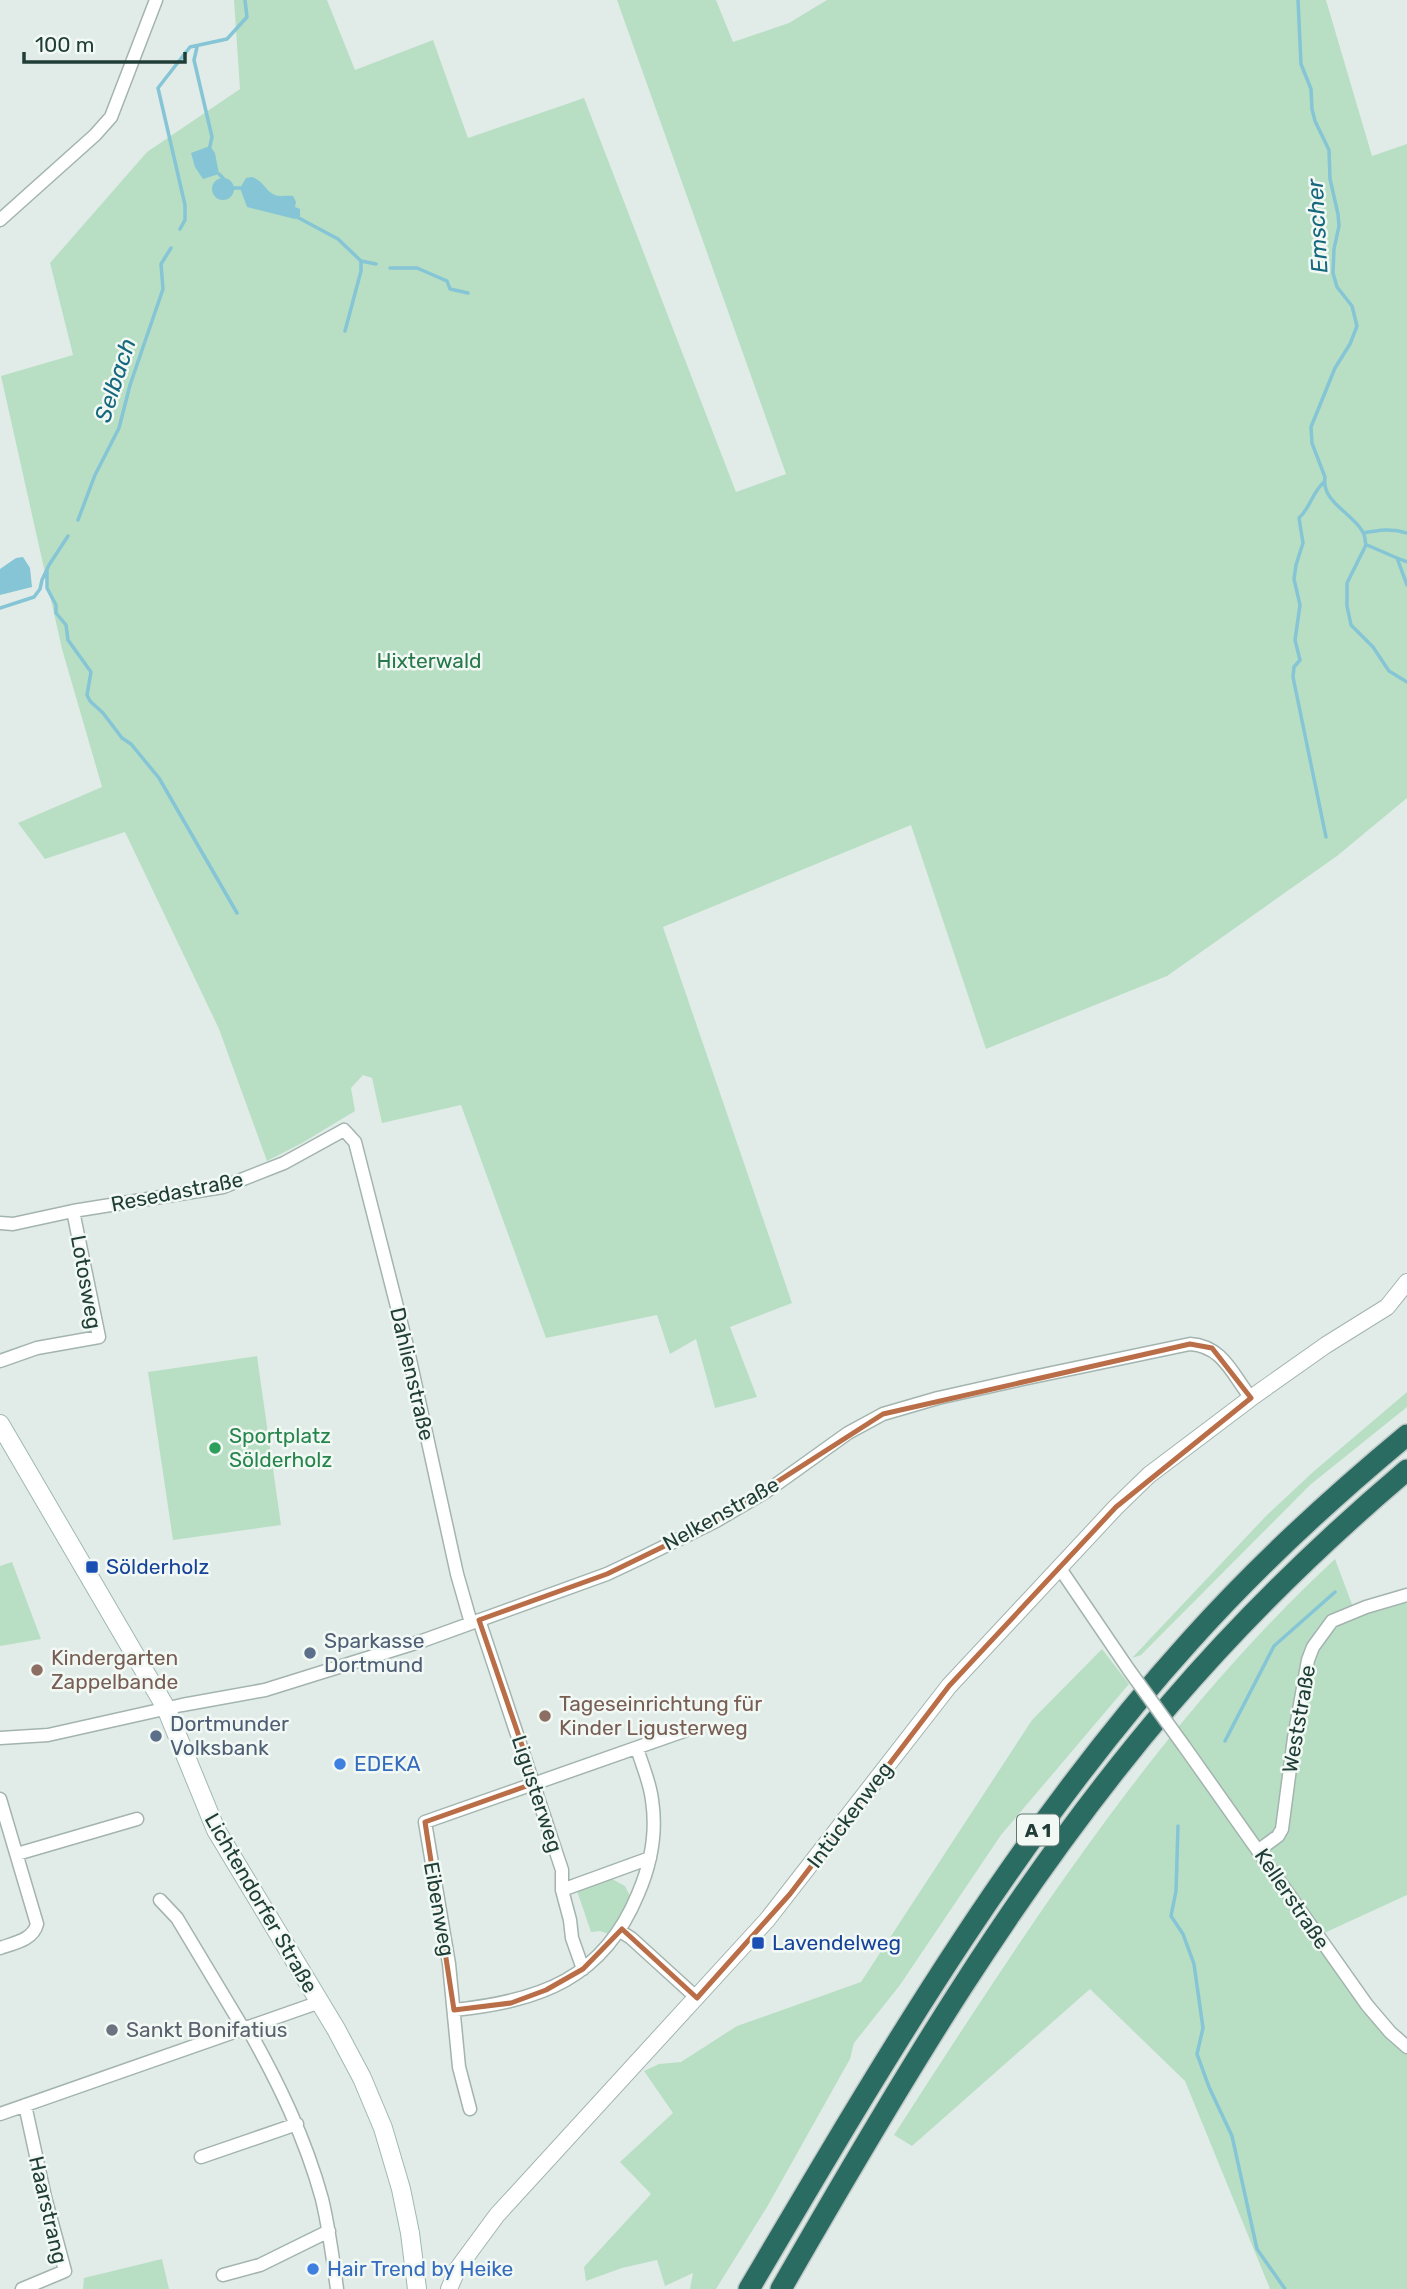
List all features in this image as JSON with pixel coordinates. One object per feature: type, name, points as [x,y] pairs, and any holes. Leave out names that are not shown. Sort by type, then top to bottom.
[{"type":"highway","name":"A 1","points":[[749,2289],[902,2031],[1002,1880],[1072,1785],[1188,1642],[1241,1585],[1341,1490],[1407,1435]]},
{"type":"highway","name":"A 1","points":[[781,2289],[925,2045],[1020,1901],[1127,1756],[1170,1704],[1261,1604],[1325,1541],[1407,1470]]},
{"type":"main road","name":"Lichtendorfer Straße","points":[[0,1424],[5,1444],[166,1708],[216,1830],[353,2061],[383,2128],[408,2222],[417,2289]]},
{"type":"street","points":[[0,220],[95,135],[111,117],[156,0]]},
{"type":"street","name":"Resedastraße","points":[[0,1223],[13,1224],[72,1211],[223,1186],[284,1163],[344,1130]]},
{"type":"street","name":"Dahlienstraße","points":[[344,1130],[355,1142],[407,1346],[457,1574],[475,1622]]},
{"type":"street","name":"Lotosweg","points":[[0,1361],[37,1348],[99,1337],[72,1211]]},
{"type":"street","name":"Intückenweg","points":[[449,2289],[458,2268],[496,2216],[790,1894],[949,1686],[1115,1507],[1149,1475],[1251,1398],[1326,1345],[1387,1307],[1407,1282]]},
{"type":"street","name":"Nelkenstraße","points":[[0,1738],[48,1735],[288,1684],[475,1622],[607,1574],[716,1521],[767,1491],[848,1433],[883,1414],[916,1404],[1190,1344],[1212,1348],[1251,1398]]},
{"type":"street","name":"Kellerstraße","points":[[1059,1567],[1319,1939],[1367,2005],[1407,2047]]},
{"type":"street","name":"Weststraße","points":[[1259,1850],[1278,1836],[1282,1829],[1308,1660],[1319,1636],[1332,1621],[1344,1615],[1407,1595]]},
{"type":"street","name":"Ligusterweg","points":[[475,1622],[534,1783],[562,1870],[562,1890],[574,1946],[583,1969]]},
{"type":"street","points":[[534,1783],[684,1731]]},
{"type":"street","points":[[454,2010],[511,2003],[546,1990],[583,1969],[620,1931],[636,1900],[650,1858],[653,1828],[652,1799],[637,1748]]},
{"type":"street","name":"Eibenweg","points":[[470,2109],[459,2067],[449,1964],[425,1822],[534,1783]]},
{"type":"street","points":[[0,1799],[37,1924],[35,1932],[29,1937],[0,1948]]},
{"type":"street","points":[[17,1854],[137,1819]]},
{"type":"street","points":[[562,1890],[650,1858]]},
{"type":"street","points":[[160,1899],[177,1918],[283,2092],[297,2124],[322,2200],[337,2289]]},
{"type":"street","points":[[620,1931],[697,1998]]},
{"type":"street","points":[[0,2114],[320,2002]]},
{"type":"street","name":"Haarstrang","points":[[22,2289],[65,2271],[45,2197],[25,2105]]},
{"type":"street","points":[[201,2157],[297,2124]]},
{"type":"street","points":[[223,2275],[260,2265],[329,2231]]},
{"type":"highlighted area","points":[[1190,1344],[1212,1348],[1251,1398],[1116,1507],[949,1686],[790,1894],[697,1998],[622,1929],[583,1969],[546,1990],[511,2003],[454,2010],[425,1822],[535,1783],[479,1620],[607,1574],[716,1521],[883,1414]]},
{"type":"green space","name":"Hixterwald","points":[[234,0],[327,0],[355,70],[433,40],[468,138],[584,98],[736,492],[786,474],[617,0],[716,0],[733,42],[789,23],[827,0],[1326,0],[1372,156],[1407,144],[1407,798],[1337,856],[1167,976],[986,1049],[911,825],[663,927],[792,1303],[730,1327],[757,1397],[715,1408],[696,1339],[670,1354],[657,1315],[546,1338],[461,1105],[382,1123],[372,1078],[363,1075],[351,1088],[355,1111],[267,1161],[219,1029],[125,832],[45,859],[18,823],[102,787],[62,649],[1,376],[73,355],[50,263],[147,152],[240,89]]},
{"type":"green space","name":"Sportplatz Sölderholz","points":[[257,1356],[281,1525],[173,1540],[148,1372]]},
{"type":"green space","points":[[1407,1392],[1407,1407],[1310,1485],[1141,1655],[1132,1658],[1266,1516]]},
{"type":"green space","points":[[1335,1559],[1353,1607],[1314,1636],[1280,1827],[1255,1850],[1362,2007],[1388,2040],[1407,2055],[1407,2289],[1270,2289],[1185,2081],[1090,1989],[912,2146],[894,2135],[1044,1907],[1152,1760],[1209,1690],[1270,1623]]},
{"type":"green space","points":[[12,1562],[41,1639],[0,1646],[0,1566]]},
{"type":"green space","points":[[1407,1600],[1407,1895],[1322,1934],[1262,1850],[1284,1834],[1312,1661],[1328,1632],[1345,1619]]},
{"type":"green space","points":[[1102,1649],[1129,1684],[1001,1835],[900,1985],[854,2043],[850,2059],[767,2207],[716,2289],[690,2289],[693,2273],[665,2286],[657,2260],[622,2268],[586,2281],[584,2267],[651,2194],[620,2162],[673,2113],[644,2071],[659,2064],[681,2062],[737,2026],[861,1982],[1032,1720]]},
{"type":"green space","points":[[612,1879],[625,1886],[631,1898],[609,1934],[591,1932],[577,1891]]},
{"type":"green space","points":[[162,2259],[169,2289],[83,2289],[84,2278]]},
{"type":"water","points":[[210,146],[215,153],[219,174],[203,179],[195,167],[191,153]]},
{"type":"water","points":[[252,177],[275,195],[293,196],[295,207],[300,209],[300,216],[295,219],[247,207],[240,188],[246,178]]},
{"type":"water","points":[[223,178],[233,185],[234,189],[227,199],[223,200],[213,193],[212,189],[219,179]]},
{"type":"water","points":[[23,557],[30,568],[32,587],[0,595],[0,569],[16,558]]},
{"type":"waterway","name":"Selbach","points":[[180,229],[185,220],[185,205],[158,88],[190,47],[227,39],[247,17],[245,0]]},
{"type":"waterway","name":"Emscher","points":[[1298,0],[1301,64],[1311,89],[1315,121],[1329,150],[1330,179],[1338,214],[1333,273],[1337,287],[1352,306],[1357,326],[1350,344],[1335,368],[1311,427],[1312,443],[1325,477],[1328,494],[1364,535],[1366,545],[1347,583],[1347,606],[1351,625],[1373,647],[1389,671],[1407,682]]},
{"type":"waterway","points":[[197,47],[194,60],[212,137],[210,146]]},
{"type":"waterway","points":[[219,174],[223,178]]},
{"type":"waterway","points":[[234,188],[240,188]]},
{"type":"waterway","points":[[297,217],[338,239],[361,261],[376,264]]},
{"type":"waterway","name":"Selbach","points":[[78,520],[95,475],[119,428],[130,385],[163,289],[161,264],[171,248]]},
{"type":"waterway","points":[[345,331],[361,262]]},
{"type":"waterway","points":[[390,268],[417,268],[447,281],[450,289],[468,293]]},
{"type":"waterway","name":"Emscher","points":[[1324,482],[1299,518],[1303,543],[1294,579],[1300,605],[1295,640],[1300,660],[1294,667],[1293,677],[1326,837]]},
{"type":"waterway","points":[[1363,533],[1385,530],[1407,533]]},
{"type":"waterway","name":"Selbach","points":[[0,608],[34,597],[49,565],[68,536]]},
{"type":"waterway","points":[[1367,545],[1397,558],[1407,585]]},
{"type":"waterway","points":[[1397,558],[1407,562]]},
{"type":"waterway","points":[[47,569],[47,588],[56,605],[56,613],[66,625],[68,640],[91,672],[87,695],[90,701],[159,778],[237,913]]},
{"type":"waterway","points":[[1225,1741],[1274,1646],[1335,1592]]},
{"type":"waterway","points":[[1178,1826],[1176,1891],[1171,1916],[1183,1934],[1194,1964],[1203,2028],[1197,2054],[1232,2136],[1257,2249],[1285,2289]]},
{"type":"place","name":"Sportplatz Sölderholz","points":[[215,1448]]},
{"type":"place","name":"Sölderholz","points":[[92,1567]]},
{"type":"place","name":"Sparkasse Dortmund","points":[[310,1653]]},
{"type":"place","name":"Kindergarten Zappelbande","points":[[37,1670]]},
{"type":"place","name":"Tageseinrichtung für Kinder Ligusterweg","points":[[545,1716]]},
{"type":"place","name":"Dortmunder Volksbank","points":[[156,1736]]},
{"type":"place","name":"EDEKA","points":[[340,1764]]},
{"type":"place","name":"Lavendelweg","points":[[758,1943]]},
{"type":"place","name":"Sankt Bonifatius","points":[[112,2030]]},
{"type":"place","name":"Hair Trend by Heike","points":[[313,2269]]}]
